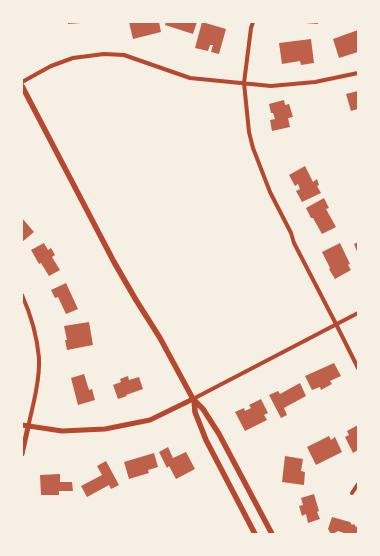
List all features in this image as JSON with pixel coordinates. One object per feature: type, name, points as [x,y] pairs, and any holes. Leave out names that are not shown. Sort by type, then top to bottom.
[{"type":"main road","points":[[22,86],[114,262],[194,398],[219,434],[272,534]]},
{"type":"main road","points":[[194,398],[195,412],[206,440],[255,534]]},
{"type":"street","points":[[254,22],[251,28],[244,83],[249,132],[253,148],[270,192],[291,233],[294,243],[358,368]]},
{"type":"street","points":[[22,82],[51,66],[73,58],[104,54],[124,55],[190,78],[271,86],[315,82],[358,73]]},
{"type":"street","points":[[22,295],[32,319],[39,359],[37,382],[22,454]]},
{"type":"street","points":[[22,425],[28,427],[62,430],[105,429],[150,420],[358,313]]},
{"type":"street","points":[[352,493],[358,484]]},
{"type":"building","points":[[68,22],[81,22],[81,23],[68,24]]},
{"type":"building","points":[[129,22],[159,22],[161,32],[133,39]]},
{"type":"building","points":[[166,22],[197,22],[193,34],[165,25]]},
{"type":"building","points":[[202,22],[226,29],[219,54],[211,52],[213,45],[210,45],[208,51],[195,48]]},
{"type":"building","points":[[318,22],[318,24],[305,23]]},
{"type":"building","points":[[358,30],[358,52],[339,58],[333,39]]},
{"type":"building","points":[[311,39],[314,63],[301,65],[300,61],[282,64],[279,43]]},
{"type":"building","points":[[358,91],[358,109],[351,111],[346,94]]},
{"type":"building","points":[[284,100],[285,105],[289,104],[293,117],[288,118],[290,127],[272,131],[270,120],[275,119],[273,113],[271,113],[269,104]]},
{"type":"building","points":[[305,166],[313,182],[317,179],[319,185],[317,186],[321,193],[302,202],[296,191],[300,189],[298,184],[295,186],[289,175]]},
{"type":"building","points":[[324,198],[329,208],[326,209],[336,227],[322,234],[306,208]]},
{"type":"building","points":[[22,218],[34,232],[22,242]]},
{"type":"building","points":[[358,242],[358,254],[354,244]]},
{"type":"building","points":[[44,243],[48,250],[51,248],[55,255],[52,257],[60,270],[49,276],[41,263],[39,264],[31,250]]},
{"type":"building","points":[[340,243],[350,264],[348,265],[351,270],[335,279],[322,252]]},
{"type":"building","points":[[66,283],[78,309],[66,314],[58,297],[55,298],[51,290]]},
{"type":"building","points":[[89,322],[93,345],[67,350],[65,340],[67,340],[64,326]]},
{"type":"building","points":[[334,363],[341,376],[330,381],[332,384],[321,390],[320,387],[312,390],[305,376]]},
{"type":"building","points":[[84,374],[89,390],[92,389],[95,400],[78,405],[71,378]]},
{"type":"building","points":[[128,376],[129,380],[139,377],[143,389],[118,399],[113,385],[121,382],[120,379]]},
{"type":"building","points":[[300,383],[306,396],[284,408],[287,415],[281,418],[269,395],[278,391],[280,394]]},
{"type":"building","points":[[261,399],[268,413],[264,415],[267,420],[245,431],[235,412],[244,408],[245,411],[251,408],[249,405]]},
{"type":"building","points":[[358,425],[358,450],[353,453],[345,437],[349,435],[347,431]]},
{"type":"building","points":[[329,436],[331,440],[335,437],[342,452],[316,465],[307,447]]},
{"type":"building","points":[[168,447],[173,458],[186,452],[195,469],[176,479],[169,466],[167,468],[159,452]]},
{"type":"building","points":[[154,453],[158,467],[148,470],[149,473],[129,479],[124,462]]},
{"type":"building","points":[[285,456],[303,459],[301,471],[305,472],[304,485],[282,482]]},
{"type":"building","points":[[106,461],[119,485],[111,489],[109,485],[87,497],[81,486],[102,475],[97,466]]},
{"type":"building","points":[[60,474],[60,482],[72,482],[73,491],[59,491],[59,495],[41,495],[40,475]]},
{"type":"building","points":[[314,494],[319,511],[317,512],[320,519],[308,523],[306,514],[302,516],[299,506],[303,505],[301,498]]},
{"type":"building","points":[[332,517],[350,522],[356,527],[358,526],[358,534],[347,534],[338,531],[331,534],[328,529]]}]
